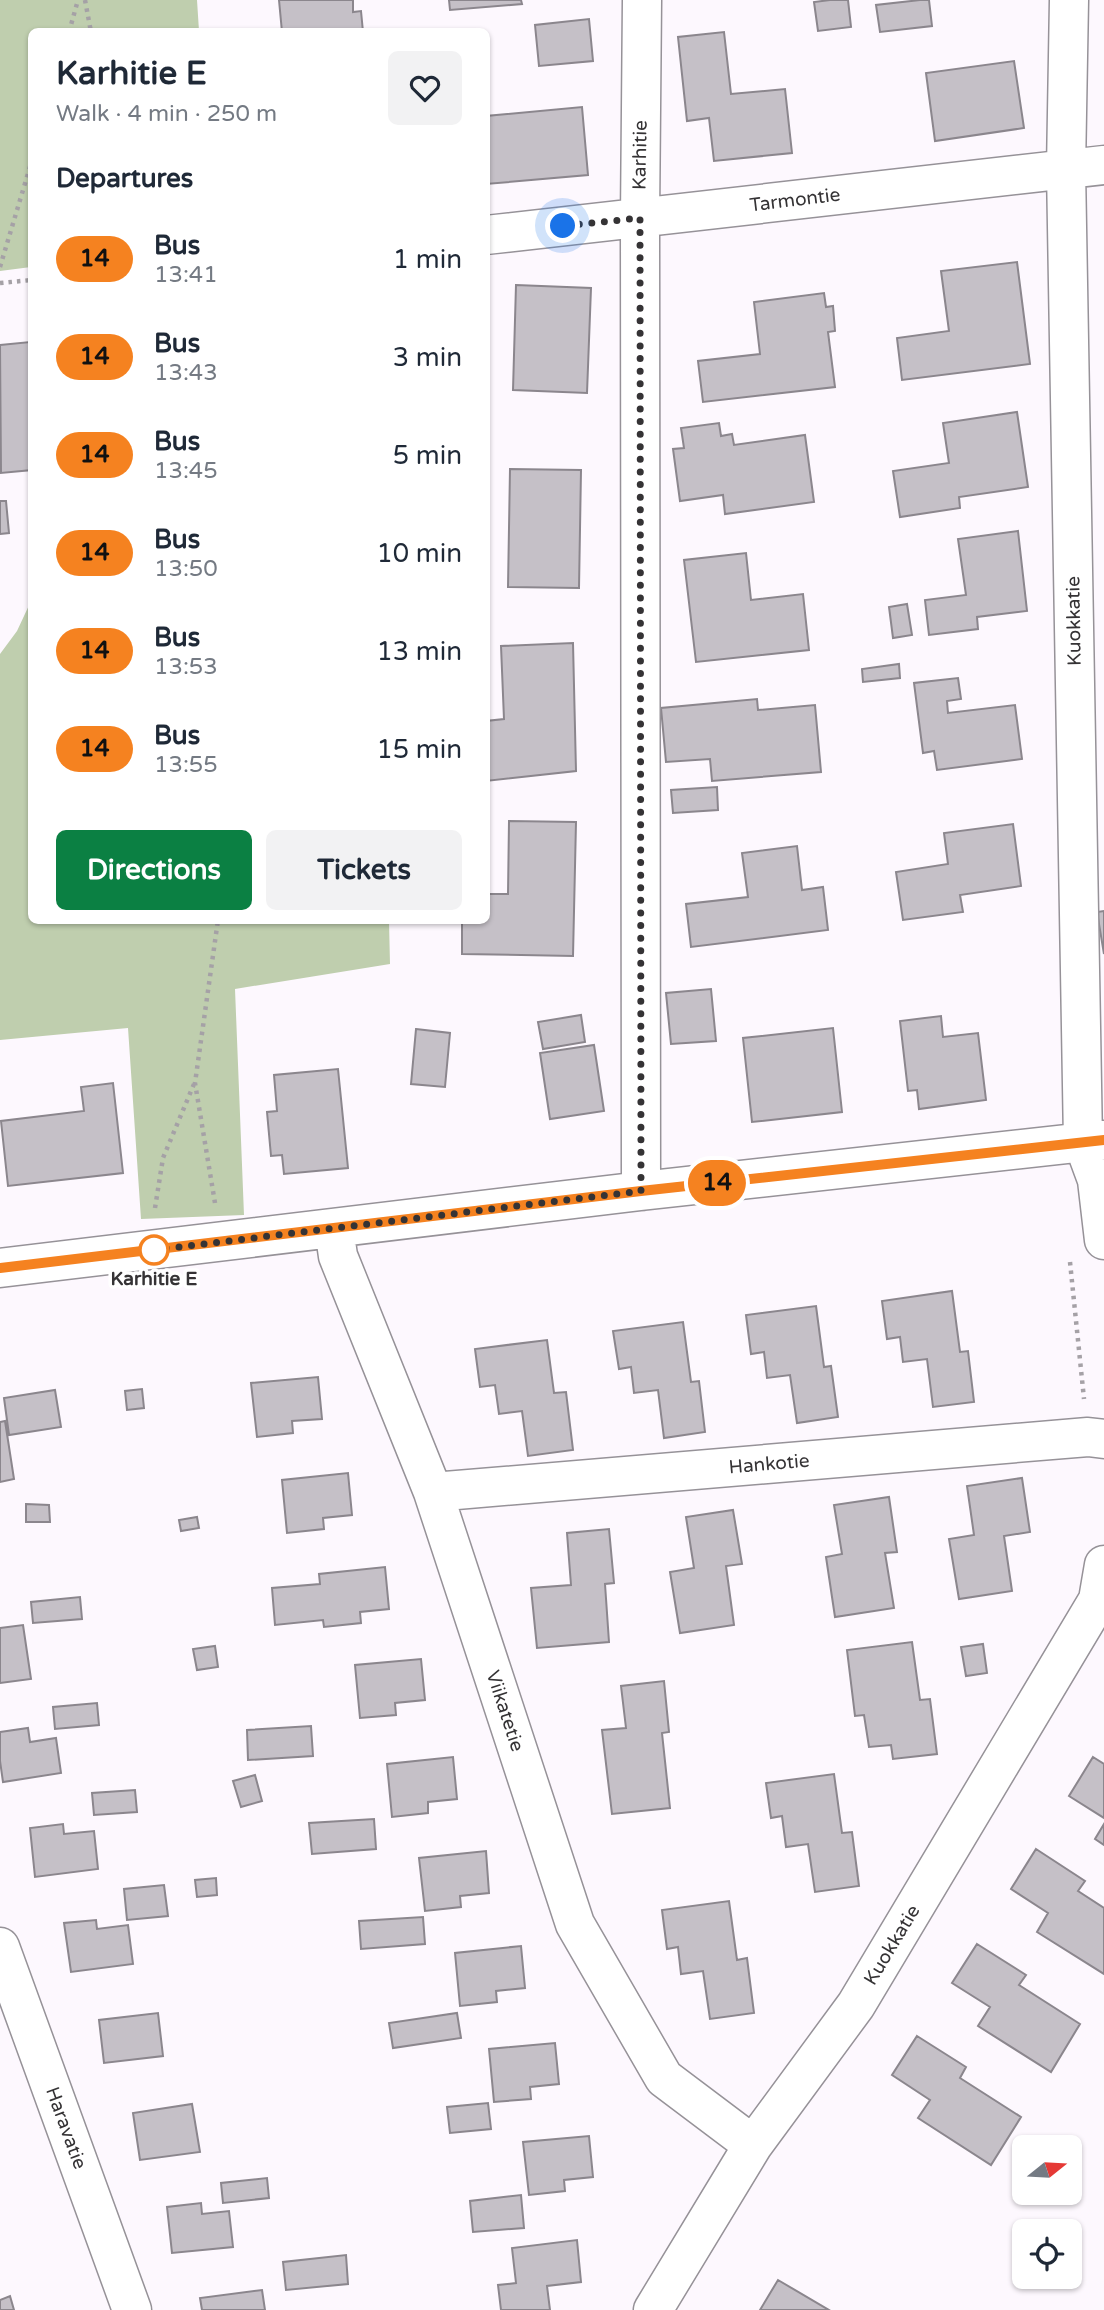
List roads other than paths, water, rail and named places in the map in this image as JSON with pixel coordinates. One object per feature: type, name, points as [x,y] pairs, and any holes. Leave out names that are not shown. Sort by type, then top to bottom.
[{"type":"street","name":"Karhitie","points":[[641,1191],[642,0]]},
{"type":"street","name":"Kuokkatie","points":[[1069,0],[1066,169],[1097,1180],[1087,1245]]},
{"type":"street","name":"Tarmontie","points":[[490,235],[1104,165]]},
{"type":"street","points":[[0,1268],[641,1191],[1094,1141]]},
{"type":"street","name":"Viikatetie","points":[[334,1228],[338,1256],[433,1492],[575,1924],[664,2078],[753,2145]]},
{"type":"street","name":"Hankotie","points":[[433,1492],[1096,1438]]},
{"type":"street","name":"Kuokkatie","points":[[653,2310],[753,2145],[856,2005],[1098,1601],[1104,1566]]},
{"type":"street","name":"Haravatie","points":[[0,1947],[132,2310]]},
{"type":"place","name":"Karhitie E","points":[[154,1250]]}]
